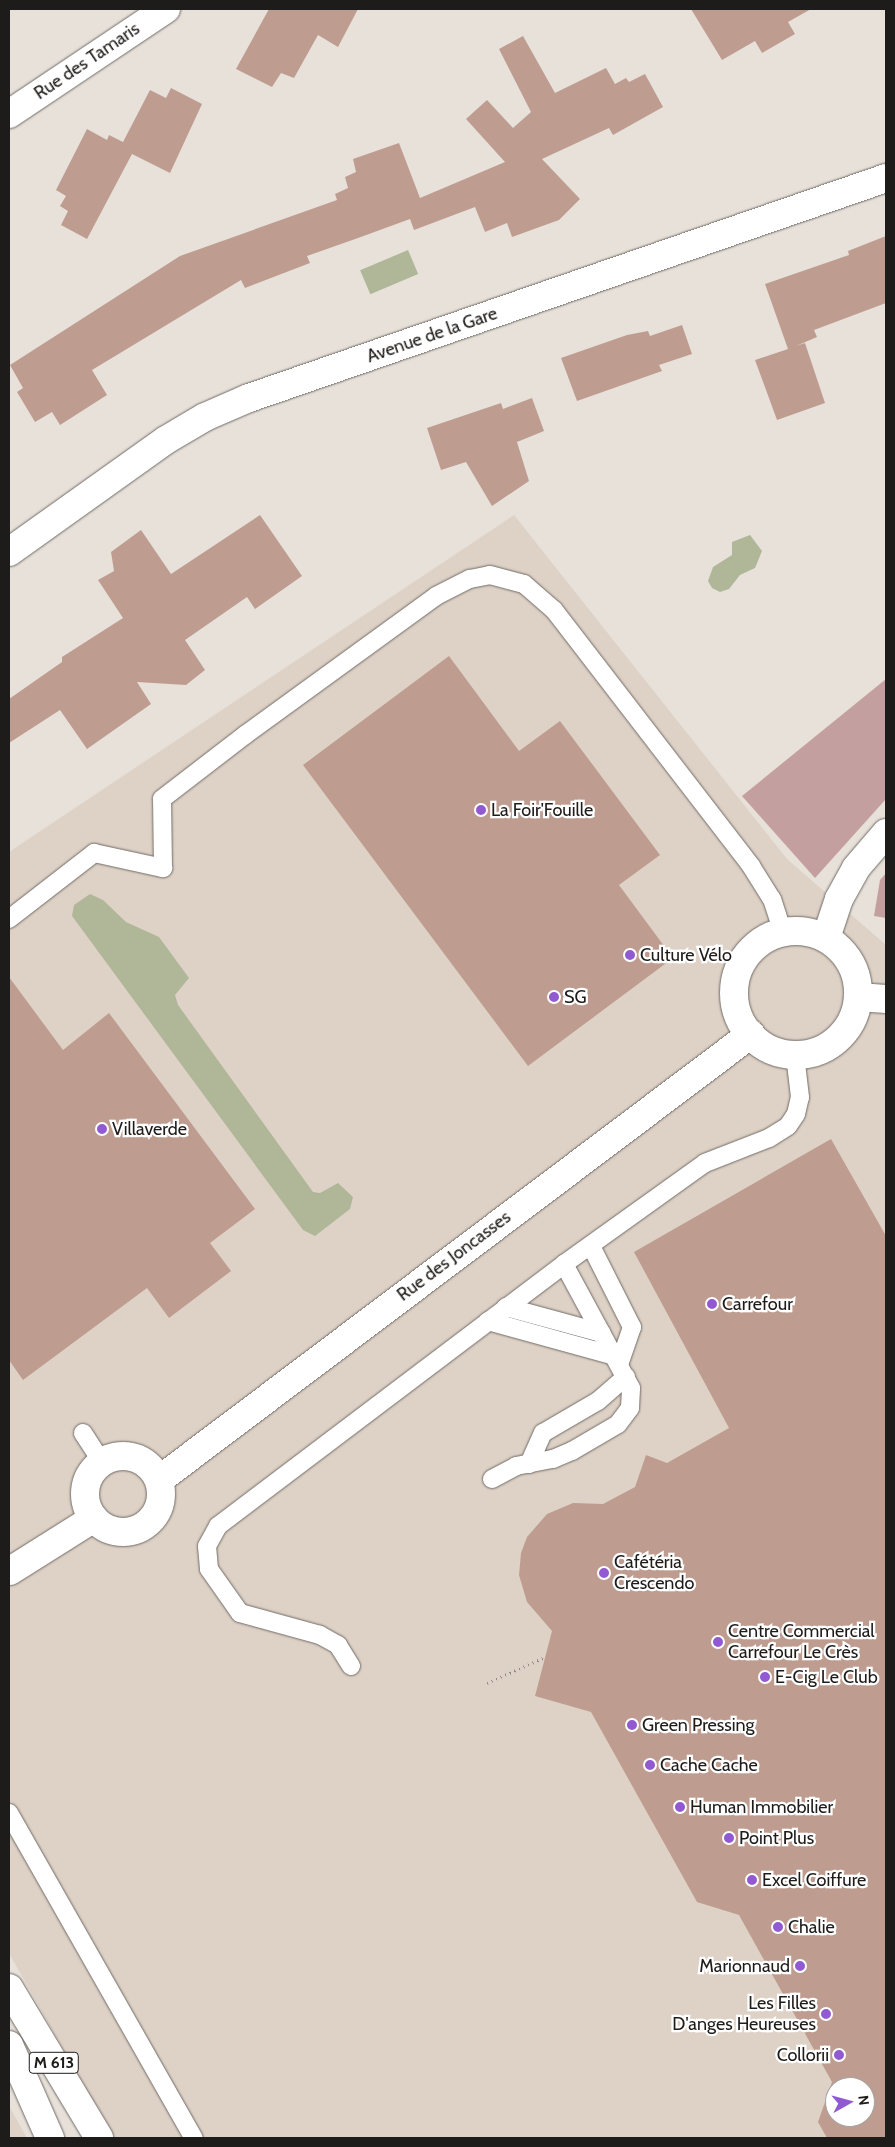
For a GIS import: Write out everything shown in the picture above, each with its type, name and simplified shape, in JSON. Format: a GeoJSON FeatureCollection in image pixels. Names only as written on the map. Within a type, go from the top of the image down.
{"type":"FeatureCollection","features":[{"type":"Feature","properties":{"kind":"street","name":"Rue des Tamaris"},"geometry":{"type":"LineString","coordinates":[[9,114],[166,9]]}},
{"type":"Feature","properties":{"kind":"street","name":"Avenue de la Gare"},"geometry":{"type":"LineString","coordinates":[[9,552],[166,440],[205,417],[249,398],[886,178]]}},
{"type":"Feature","properties":{"kind":"street"},"geometry":{"type":"LineString","coordinates":[[826,938],[840,899],[856,868],[886,833]]}},
{"type":"Feature","properties":{"kind":"street"},"geometry":{"type":"LineString","coordinates":[[783,932],[812,932],[826,938],[840,948],[850,962],[857,979],[858,997],[854,1015],[845,1032],[814,1053],[795,1055],[779,1053],[751,1034],[740,1020],[735,1003],[735,985],[739,968],[750,952],[765,939],[783,932]]}},
{"type":"Feature","properties":{"kind":"street"},"geometry":{"type":"LineString","coordinates":[[858,997],[886,999]]}},
{"type":"Feature","properties":{"kind":"street","name":"Rue des Joncasses"},"geometry":{"type":"LineString","coordinates":[[158,1480],[751,1034]]}},
{"type":"Feature","properties":{"kind":"street"},"geometry":{"type":"LineString","coordinates":[[123,1456],[134,1457],[153,1470],[158,1480],[161,1491],[158,1508],[149,1522],[139,1529],[115,1531],[94,1518],[85,1495],[87,1482],[102,1462],[123,1456]]}},
{"type":"Feature","properties":{"kind":"street"},"geometry":{"type":"LineString","coordinates":[[9,1572],[94,1518]]}},
{"type":"Feature","properties":{"kind":"street","name":"M 613"},"geometry":{"type":"LineString","coordinates":[[9,1988],[99,2138]]}},
{"type":"Feature","properties":{"kind":"street","name":"M 613"},"geometry":{"type":"LineString","coordinates":[[9,2046],[50,2138]]}},
{"type":"Feature","properties":{"kind":"lane"},"geometry":{"type":"LineString","coordinates":[[9,919],[94,853],[163,868],[162,799],[245,735],[436,596],[470,579],[490,575],[508,578],[540,595],[554,610],[751,866],[772,899],[783,932]]}},
{"type":"Feature","properties":{"kind":"lane"},"geometry":{"type":"LineString","coordinates":[[351,1666],[338,1645],[320,1635],[240,1613],[209,1569],[208,1546],[218,1526],[506,1307],[705,1163],[769,1138],[788,1126],[796,1114],[800,1097],[795,1055]]}},
{"type":"Feature","properties":{"kind":"lane"},"geometry":{"type":"LineString","coordinates":[[529,1464],[542,1433],[598,1401],[620,1366],[632,1327],[591,1246]]}},
{"type":"Feature","properties":{"kind":"lane"},"geometry":{"type":"LineString","coordinates":[[492,1479],[516,1466],[572,1451],[618,1424],[630,1408],[631,1388],[564,1264]]}},
{"type":"Feature","properties":{"kind":"lane"},"geometry":{"type":"LineString","coordinates":[[506,1307],[602,1333]]}},
{"type":"Feature","properties":{"kind":"lane"},"geometry":{"type":"LineString","coordinates":[[488,1321],[620,1366]]}},
{"type":"Feature","properties":{"kind":"lane"},"geometry":{"type":"LineString","coordinates":[[83,1433],[102,1462]]}},
{"type":"Feature","properties":{"kind":"lane"},"geometry":{"type":"LineString","coordinates":[[9,1814],[194,2138]]}},
{"type":"Feature","properties":{"kind":"path"},"geometry":{"type":"LineString","coordinates":[[486,1683],[545,1657]]}},
{"type":"Feature","properties":{"kind":"shaded area"},"geometry":{"type":"Polygon","coordinates":[[[408,250],[418,274],[370,294],[360,270],[408,250]]]}},
{"type":"Feature","properties":{"kind":"shaded area"},"geometry":{"type":"Polygon","coordinates":[[[514,515],[787,859],[886,945],[886,2138],[113,2138],[9,1953],[9,852],[514,515]]]}},
{"type":"Feature","properties":{"kind":"shaded area"},"geometry":{"type":"Polygon","coordinates":[[[750,535],[762,551],[755,568],[740,575],[729,589],[720,592],[712,588],[708,581],[713,567],[732,555],[732,542],[750,535]]]}},
{"type":"Feature","properties":{"kind":"shaded area"},"geometry":{"type":"Polygon","coordinates":[[[886,679],[886,799],[815,878],[742,796],[886,679]]]}},
{"type":"Feature","properties":{"kind":"shaded area"},"geometry":{"type":"Polygon","coordinates":[[[886,873],[886,918],[874,916],[880,880],[886,873]]]}},
{"type":"Feature","properties":{"kind":"shaded area"},"geometry":{"type":"Polygon","coordinates":[[[90,894],[103,900],[126,922],[159,937],[189,978],[175,995],[178,1005],[313,1192],[320,1193],[338,1183],[353,1197],[350,1209],[315,1236],[303,1230],[72,916],[74,905],[90,894]]]}},
{"type":"Feature","properties":{"kind":"shaded area"},"geometry":{"type":"Polygon","coordinates":[[[9,2106],[27,2138],[9,2138],[9,2106]]]}},
{"type":"Feature","properties":{"kind":"building"},"geometry":{"type":"Polygon","coordinates":[[[269,9],[358,9],[338,47],[318,35],[294,78],[281,73],[272,87],[236,69],[269,9]]]}},
{"type":"Feature","properties":{"kind":"building"},"geometry":{"type":"Polygon","coordinates":[[[691,9],[811,9],[788,22],[795,34],[762,53],[755,41],[722,60],[691,9]]]}},
{"type":"Feature","properties":{"kind":"building"},"geometry":{"type":"Polygon","coordinates":[[[523,36],[555,93],[606,68],[615,84],[626,78],[629,82],[645,74],[663,107],[613,135],[609,128],[542,159],[580,199],[559,220],[512,237],[507,223],[485,232],[475,207],[414,230],[410,219],[307,256],[310,263],[245,288],[241,280],[92,370],[107,395],[60,425],[52,412],[35,422],[17,392],[23,388],[10,365],[180,256],[337,200],[335,194],[348,188],[345,177],[356,172],[353,159],[399,143],[420,198],[505,162],[466,119],[487,100],[513,128],[531,112],[499,49],[523,36]]]}},
{"type":"Feature","properties":{"kind":"building"},"geometry":{"type":"Polygon","coordinates":[[[171,88],[202,104],[170,173],[132,154],[87,239],[61,225],[68,211],[60,206],[66,196],[56,190],[87,129],[107,140],[109,135],[123,142],[150,90],[166,98],[171,88]]]}},
{"type":"Feature","properties":{"kind":"building"},"geometry":{"type":"Polygon","coordinates":[[[886,236],[886,303],[814,330],[817,337],[796,346],[805,343],[825,403],[777,420],[755,360],[788,349],[765,284],[849,255],[848,251],[886,236]]]}},
{"type":"Feature","properties":{"kind":"building"},"geometry":{"type":"Polygon","coordinates":[[[682,325],[692,354],[659,365],[662,371],[577,401],[561,358],[627,335],[648,331],[650,336],[682,325]]]}},
{"type":"Feature","properties":{"kind":"building"},"geometry":{"type":"Polygon","coordinates":[[[532,398],[544,431],[517,442],[529,481],[492,506],[466,462],[441,470],[427,428],[501,403],[503,409],[532,398]]]}},
{"type":"Feature","properties":{"kind":"building"},"geometry":{"type":"Polygon","coordinates":[[[260,515],[302,576],[255,609],[247,597],[185,640],[205,670],[186,685],[137,682],[151,704],[87,749],[60,710],[9,743],[9,699],[62,662],[62,657],[123,618],[98,580],[114,571],[111,552],[141,530],[171,574],[260,515]]]}},
{"type":"Feature","properties":{"kind":"building","name":"La Foir'Fouille"},"geometry":{"type":"Polygon","coordinates":[[[449,656],[519,751],[560,721],[660,855],[619,885],[673,958],[528,1066],[303,765],[449,656]]]}},
{"type":"Feature","properties":{"kind":"building","name":"Villaverde"},"geometry":{"type":"Polygon","coordinates":[[[9,977],[63,1050],[109,1013],[255,1209],[210,1243],[231,1271],[169,1318],[147,1288],[23,1380],[9,1360],[9,977]]]}},
{"type":"Feature","properties":{"kind":"building","name":"Centre Commercial Carrefour Le Crès"},"geometry":{"type":"Polygon","coordinates":[[[831,1139],[886,1236],[886,2138],[827,2138],[818,2122],[825,2102],[825,2127],[875,2127],[875,2077],[829,2077],[739,1915],[697,1902],[591,1712],[535,1696],[552,1631],[527,1602],[519,1575],[521,1553],[527,1537],[547,1514],[573,1503],[603,1504],[635,1487],[646,1455],[667,1463],[729,1428],[634,1252],[831,1139]]]}},
{"type":"Feature","properties":{"kind":"place","name":"La Foir'Fouille"},"geometry":{"type":"Point","coordinates":[481,810]}},
{"type":"Feature","properties":{"kind":"place","name":"Culture Vélo"},"geometry":{"type":"Point","coordinates":[630,955]}},
{"type":"Feature","properties":{"kind":"place","name":"SG"},"geometry":{"type":"Point","coordinates":[554,997]}},
{"type":"Feature","properties":{"kind":"place","name":"Villaverde"},"geometry":{"type":"Point","coordinates":[102,1129]}},
{"type":"Feature","properties":{"kind":"place","name":"Carrefour"},"geometry":{"type":"Point","coordinates":[712,1304]}},
{"type":"Feature","properties":{"kind":"place","name":"Cafétéria Crescendo"},"geometry":{"type":"Point","coordinates":[604,1573]}},
{"type":"Feature","properties":{"kind":"place","name":"Centre Commercial Carrefour Le Crès"},"geometry":{"type":"Point","coordinates":[718,1642]}},
{"type":"Feature","properties":{"kind":"place","name":"E-Cig Le Club"},"geometry":{"type":"Point","coordinates":[765,1677]}},
{"type":"Feature","properties":{"kind":"place","name":"Green Pressing"},"geometry":{"type":"Point","coordinates":[632,1725]}},
{"type":"Feature","properties":{"kind":"place","name":"Cache Cache"},"geometry":{"type":"Point","coordinates":[650,1765]}},
{"type":"Feature","properties":{"kind":"place","name":"Human Immobilier"},"geometry":{"type":"Point","coordinates":[680,1807]}},
{"type":"Feature","properties":{"kind":"place","name":"Point Plus"},"geometry":{"type":"Point","coordinates":[729,1838]}},
{"type":"Feature","properties":{"kind":"place","name":"Excel Coiffure"},"geometry":{"type":"Point","coordinates":[752,1880]}},
{"type":"Feature","properties":{"kind":"place","name":"Chalie"},"geometry":{"type":"Point","coordinates":[778,1927]}},
{"type":"Feature","properties":{"kind":"place","name":"Marionnaud"},"geometry":{"type":"Point","coordinates":[800,1966]}},
{"type":"Feature","properties":{"kind":"place","name":"Les Filles D'anges Heureuses"},"geometry":{"type":"Point","coordinates":[826,2014]}},
{"type":"Feature","properties":{"kind":"place","name":"Collorii"},"geometry":{"type":"Point","coordinates":[839,2055]}}]}
